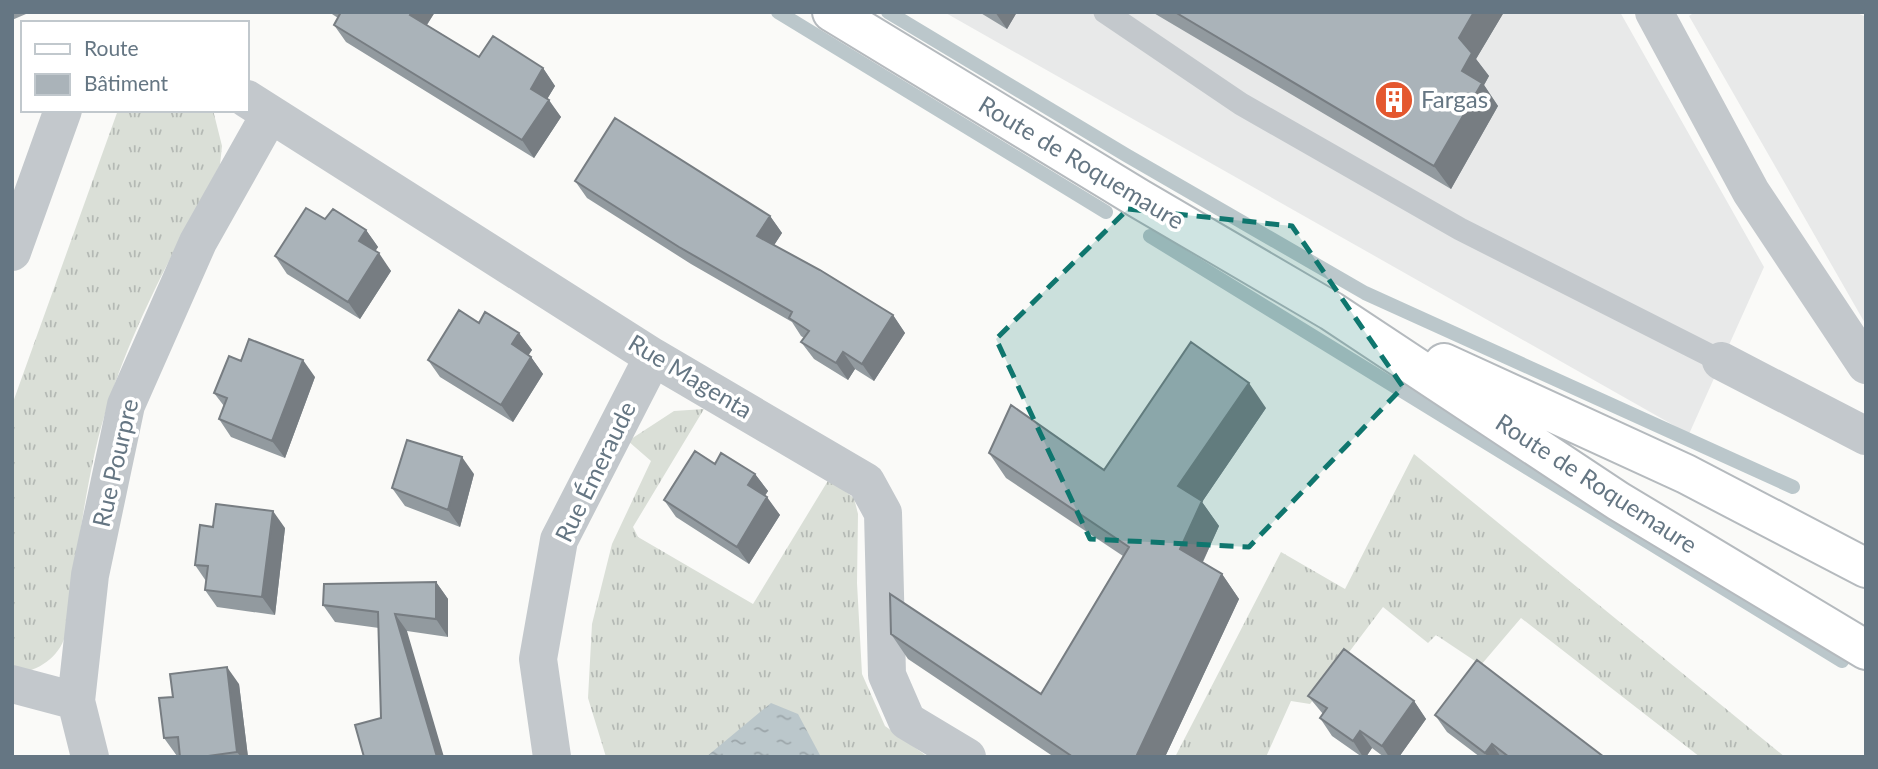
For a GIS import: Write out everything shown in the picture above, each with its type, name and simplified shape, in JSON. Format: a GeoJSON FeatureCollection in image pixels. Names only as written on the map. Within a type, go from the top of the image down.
{"type":"FeatureCollection","features":[{"type":"Feature","properties":{"kind":"main road","name":"Route de Roquemaure"},"geometry":{"type":"LineString","coordinates":[[832,12],[1138,198],[1331,310],[1618,501],[1866,650]]}},
{"type":"Feature","properties":{"kind":"main road","name":"Route de Roquemaure"},"geometry":{"type":"LineString","coordinates":[[1331,310],[1686,474],[1866,568]]}},
{"type":"Feature","properties":{"kind":"street"},"geometry":{"type":"LineString","coordinates":[[1654,12],[1751,192],[1866,365]]}},
{"type":"Feature","properties":{"kind":"street","name":"Rue Magenta"},"geometry":{"type":"LineString","coordinates":[[258,107],[653,356],[866,482],[884,513],[887,675],[907,721],[967,757]]}},
{"type":"Feature","properties":{"kind":"street","name":"Rue Pourpre"},"geometry":{"type":"LineString","coordinates":[[90,757],[76,701],[90,575],[126,405],[258,107]]}},
{"type":"Feature","properties":{"kind":"street"},"geometry":{"type":"LineString","coordinates":[[12,252],[62,112]]}},
{"type":"Feature","properties":{"kind":"street","name":"Rue Émeraude"},"geometry":{"type":"LineString","coordinates":[[552,757],[538,659],[559,540],[653,356]]}},
{"type":"Feature","properties":{"kind":"street"},"geometry":{"type":"LineString","coordinates":[[1721,362],[1866,436]]}},
{"type":"Feature","properties":{"kind":"street"},"geometry":{"type":"LineString","coordinates":[[12,684],[76,701]]}},
{"type":"Feature","properties":{"kind":"lane"},"geometry":{"type":"LineString","coordinates":[[1105,12],[1241,104],[1447,222],[1721,362]]}},
{"type":"Feature","properties":{"kind":"highlighted area"},"geometry":{"type":"Polygon","coordinates":[[[1128,209],[1292,226],[1403,387],[1249,547],[1090,539],[996,339],[1128,209]]]}},
{"type":"Feature","properties":{"kind":"shaded area"},"geometry":{"type":"Polygon","coordinates":[[[944,12],[1620,12],[1764,267],[1689,434],[944,12]]]}},
{"type":"Feature","properties":{"kind":"shaded area"},"geometry":{"type":"Polygon","coordinates":[[[1695,12],[1855,12],[1866,17],[1866,325],[1689,16],[1695,12]]]}},
{"type":"Feature","properties":{"kind":"green space"},"geometry":{"type":"Polygon","coordinates":[[[117,112],[214,112],[222,146],[220,165],[148,304],[117,377],[105,414],[89,482],[65,636],[51,658],[37,668],[20,672],[12,672],[12,405],[117,112]]]}},
{"type":"Feature","properties":{"kind":"green space"},"geometry":{"type":"Polygon","coordinates":[[[704,409],[633,527],[638,537],[753,604],[829,479],[854,498],[858,514],[857,583],[862,674],[885,726],[928,757],[606,757],[588,698],[592,624],[612,544],[651,461],[628,441],[674,411],[704,409]]]}},
{"type":"Feature","properties":{"kind":"green space"},"geometry":{"type":"Polygon","coordinates":[[[1414,454],[1785,757],[1700,757],[1521,618],[1481,665],[1436,635],[1428,643],[1383,607],[1310,704],[1291,701],[1266,757],[1175,757],[1281,552],[1345,589],[1414,454]]]}},
{"type":"Feature","properties":{"kind":"water"},"geometry":{"type":"Polygon","coordinates":[[[771,703],[798,714],[821,757],[706,757],[771,703]]]}},
{"type":"Feature","properties":{"kind":"building"},"geometry":{"type":"Polygon","coordinates":[[[341,12],[412,12],[410,15],[479,57],[493,36],[543,68],[531,89],[549,100],[522,140],[334,25],[341,12]]]}},
{"type":"Feature","properties":{"kind":"building","name":"Fargas"},"geometry":{"type":"Polygon","coordinates":[[[1175,12],[1474,12],[1459,38],[1472,53],[1462,71],[1482,83],[1434,166],[1175,12]]]}},
{"type":"Feature","properties":{"kind":"building"},"geometry":{"type":"Polygon","coordinates":[[[615,118],[770,216],[757,236],[820,270],[893,315],[862,364],[843,352],[836,363],[801,342],[809,331],[789,318],[792,312],[679,247],[575,181],[615,118]]]}},
{"type":"Feature","properties":{"kind":"building"},"geometry":{"type":"Polygon","coordinates":[[[306,208],[325,219],[333,209],[366,230],[359,241],[379,253],[348,302],[275,256],[306,208]]]}},
{"type":"Feature","properties":{"kind":"building"},"geometry":{"type":"Polygon","coordinates":[[[459,310],[479,323],[485,312],[519,333],[512,344],[531,357],[501,405],[428,360],[459,310]]]}},
{"type":"Feature","properties":{"kind":"building"},"geometry":{"type":"Polygon","coordinates":[[[249,339],[303,360],[272,441],[219,419],[227,398],[214,393],[229,356],[241,361],[249,339]]]}},
{"type":"Feature","properties":{"kind":"building"},"geometry":{"type":"Polygon","coordinates":[[[1191,342],[1249,383],[1178,486],[1202,501],[1180,549],[1222,574],[1136,757],[1073,757],[891,634],[890,594],[1041,694],[1129,547],[989,453],[1011,405],[1104,470],[1191,342]]]}},
{"type":"Feature","properties":{"kind":"building"},"geometry":{"type":"Polygon","coordinates":[[[407,440],[462,457],[448,510],[392,488],[407,440]]]}},
{"type":"Feature","properties":{"kind":"building"},"geometry":{"type":"Polygon","coordinates":[[[695,451],[715,464],[721,453],[755,474],[748,485],[767,497],[737,547],[664,500],[695,451]]]}},
{"type":"Feature","properties":{"kind":"building"},"geometry":{"type":"Polygon","coordinates":[[[216,504],[273,511],[262,597],[205,590],[208,566],[195,565],[200,525],[213,527],[216,504]]]}},
{"type":"Feature","properties":{"kind":"building"},"geometry":{"type":"Polygon","coordinates":[[[436,582],[436,619],[395,614],[437,757],[364,757],[355,725],[381,718],[378,612],[323,605],[324,584],[436,582]]]}},
{"type":"Feature","properties":{"kind":"building"},"geometry":{"type":"Polygon","coordinates":[[[1344,649],[1414,701],[1382,746],[1360,731],[1353,741],[1320,718],[1327,708],[1308,696],[1344,649]]]}},
{"type":"Feature","properties":{"kind":"building"},"geometry":{"type":"Polygon","coordinates":[[[1477,660],[1604,757],[1509,757],[1492,744],[1485,753],[1435,715],[1477,660]]]}},
{"type":"Feature","properties":{"kind":"building"},"geometry":{"type":"Polygon","coordinates":[[[227,667],[237,752],[180,757],[178,737],[164,738],[159,698],[173,697],[170,674],[227,667]]]}},
{"type":"Feature","properties":{"kind":"waterway"},"geometry":{"type":"LineString","coordinates":[[778,12],[1106,212]]}},
{"type":"Feature","properties":{"kind":"waterway"},"geometry":{"type":"LineString","coordinates":[[888,12],[1126,155],[1365,293],[1793,487]]}},
{"type":"Feature","properties":{"kind":"waterway"},"geometry":{"type":"LineString","coordinates":[[1150,236],[1842,661]]}},
{"type":"Feature","properties":{"kind":"place","name":"Fargas"},"geometry":{"type":"Point","coordinates":[1394,100]}}]}
